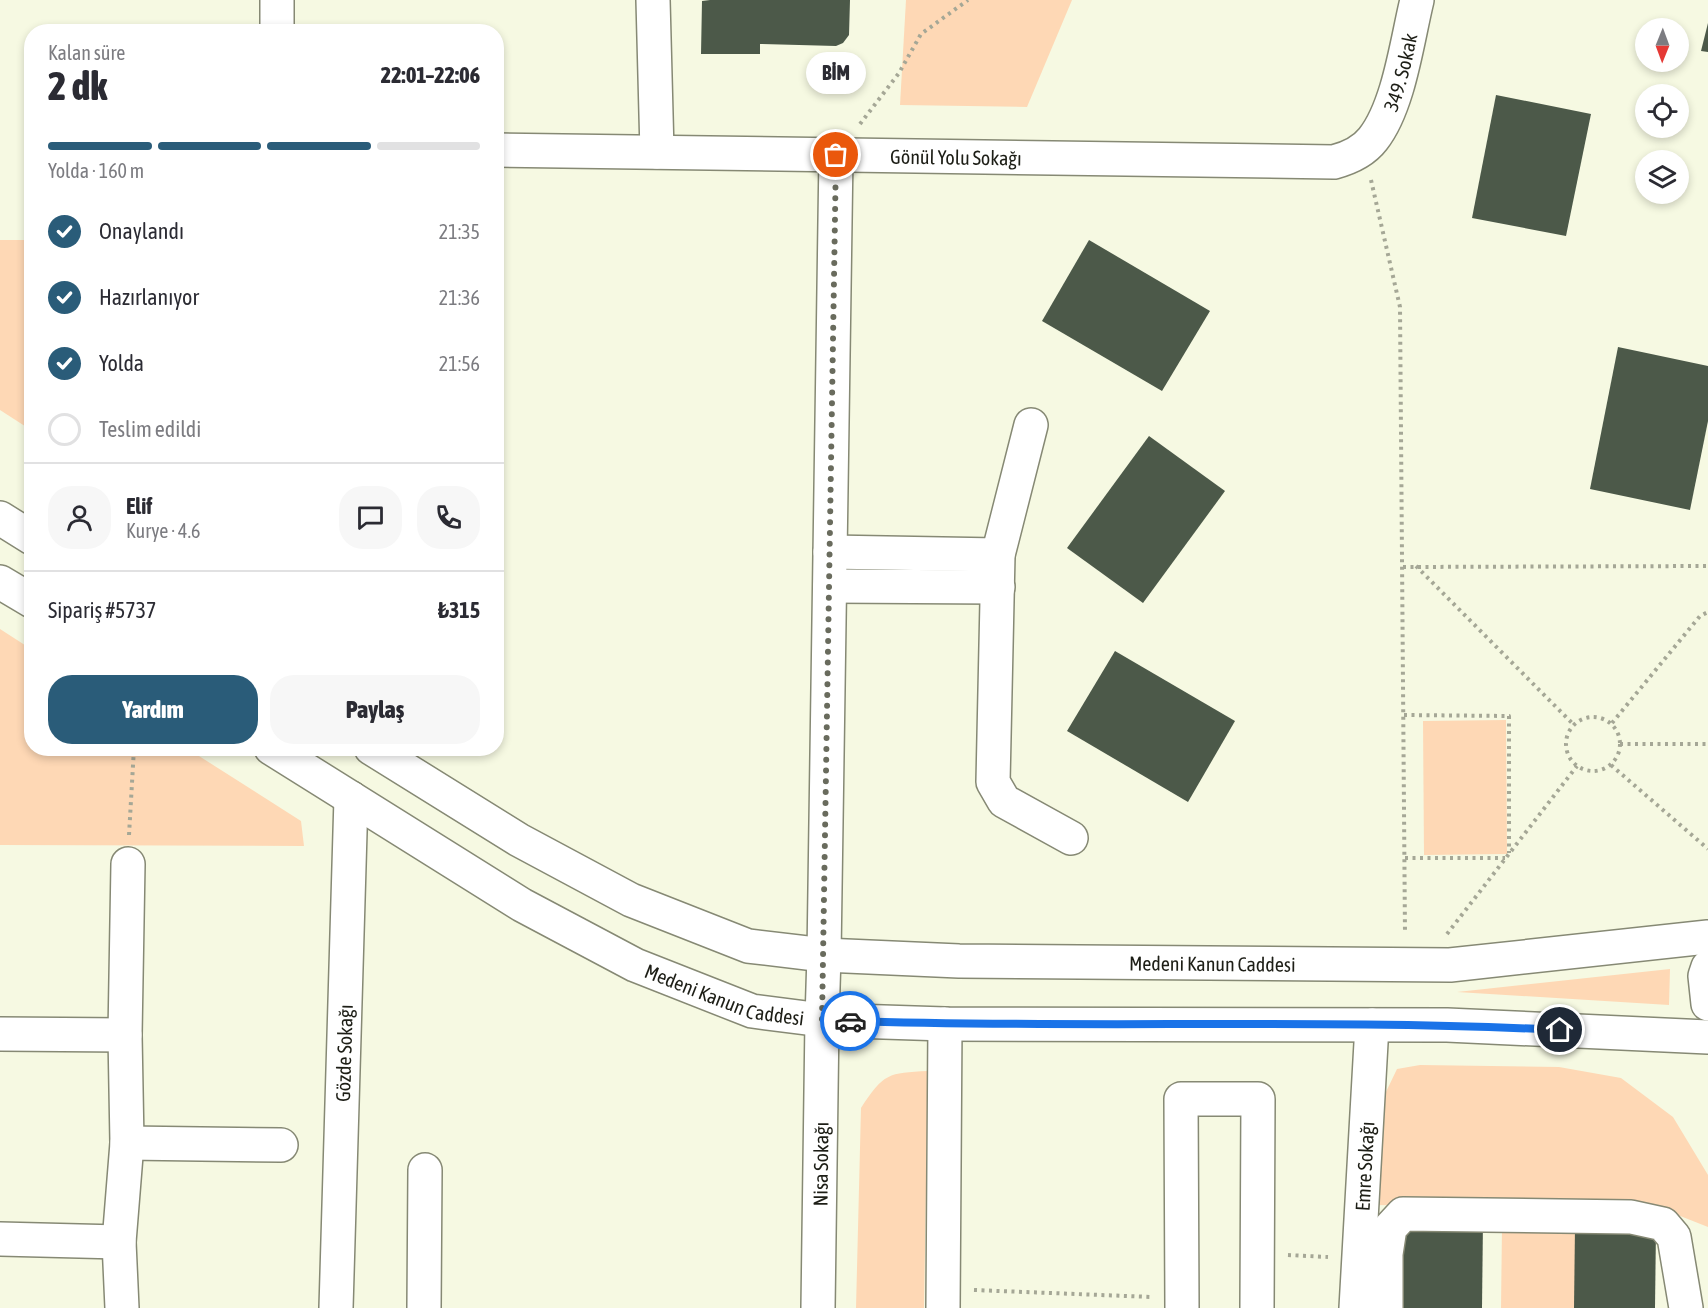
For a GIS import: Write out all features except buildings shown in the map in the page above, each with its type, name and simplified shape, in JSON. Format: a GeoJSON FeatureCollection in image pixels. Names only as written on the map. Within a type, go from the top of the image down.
{"type":"FeatureCollection","features":[{"type":"Feature","properties":{"kind":"street"},"geometry":{"type":"LineString","coordinates":[[277,0],[277,24]]}},
{"type":"Feature","properties":{"kind":"street"},"geometry":{"type":"LineString","coordinates":[[653,0],[657,152]]}},
{"type":"Feature","properties":{"kind":"street","name":"349. Sokak"},"geometry":{"type":"LineString","coordinates":[[1368,144],[1382,126],[1393,95],[1417,0]]}},
{"type":"Feature","properties":{"kind":"street","name":"Gönül Yolu Sokağı"},"geometry":{"type":"LineString","coordinates":[[504,150],[1323,163],[1345,159],[1368,144]]}},
{"type":"Feature","properties":{"kind":"street","name":"Nisa Sokağı"},"geometry":{"type":"LineString","coordinates":[[818,1308],[836,155]]}},
{"type":"Feature","properties":{"kind":"street"},"geometry":{"type":"LineString","coordinates":[[1031,425],[998,555],[993,782],[1004,801],[1071,838]]}},
{"type":"Feature","properties":{"kind":"street"},"geometry":{"type":"LineString","coordinates":[[0,518],[24,533]]}},
{"type":"Feature","properties":{"kind":"street"},"geometry":{"type":"LineString","coordinates":[[830,552],[998,555]]}},
{"type":"Feature","properties":{"kind":"street"},"geometry":{"type":"LineString","coordinates":[[0,582],[24,596]]}},
{"type":"Feature","properties":{"kind":"street"},"geometry":{"type":"LineString","coordinates":[[830,586],[998,587]]}},
{"type":"Feature","properties":{"kind":"street","name":"Medeni Kanun Caddesi"},"geometry":{"type":"LineString","coordinates":[[284,756],[522,905],[635,965],[752,1011],[822,1020],[945,1024],[1447,1025],[1708,1037]]}},
{"type":"Feature","properties":{"kind":"street","name":"Medeni Kanun Caddesi"},"geometry":{"type":"LineString","coordinates":[[384,756],[519,840],[631,900],[748,946],[824,955],[959,961],[1450,965],[1708,937]]}},
{"type":"Feature","properties":{"kind":"street","name":"Gözde Sokağı"},"geometry":{"type":"LineString","coordinates":[[336,1308],[351,798]]}},
{"type":"Feature","properties":{"kind":"street"},"geometry":{"type":"LineString","coordinates":[[122,1308],[119,1242],[127,1143],[125,1035],[128,864]]}},
{"type":"Feature","properties":{"kind":"street"},"geometry":{"type":"LineString","coordinates":[[1708,967],[1705,976],[1708,1004]]}},
{"type":"Feature","properties":{"kind":"street"},"geometry":{"type":"LineString","coordinates":[[943,1298],[945,1024]]}},
{"type":"Feature","properties":{"kind":"street","name":"Emre Sokağı"},"geometry":{"type":"LineString","coordinates":[[1356,1308],[1372,1025]]}},
{"type":"Feature","properties":{"kind":"street"},"geometry":{"type":"LineString","coordinates":[[0,1034],[125,1035]]}},
{"type":"Feature","properties":{"kind":"street"},"geometry":{"type":"LineString","coordinates":[[1182,1303],[1181,1100],[1258,1099],[1257,1308]]}},
{"type":"Feature","properties":{"kind":"street"},"geometry":{"type":"LineString","coordinates":[[127,1143],[280,1145]]}},
{"type":"Feature","properties":{"kind":"street"},"geometry":{"type":"LineString","coordinates":[[424,1308],[425,1170]]}},
{"type":"Feature","properties":{"kind":"street"},"geometry":{"type":"LineString","coordinates":[[1386,1308],[1386,1254],[1390,1228],[1404,1214],[1631,1217],[1663,1224],[1674,1237],[1686,1308]]}},
{"type":"Feature","properties":{"kind":"street"},"geometry":{"type":"LineString","coordinates":[[0,1239],[119,1242]]}},
{"type":"Feature","properties":{"kind":"path"},"geometry":{"type":"LineString","coordinates":[[836,155],[899,73],[921,33],[968,0]]}},
{"type":"Feature","properties":{"kind":"path"},"geometry":{"type":"LineString","coordinates":[[1368,144],[1400,307],[1405,858],[1414,965]]}},
{"type":"Feature","properties":{"kind":"path"},"geometry":{"type":"LineString","coordinates":[[1416,566],[1574,724]]}},
{"type":"Feature","properties":{"kind":"path"},"geometry":{"type":"LineString","coordinates":[[1402,567],[1708,566]]}},
{"type":"Feature","properties":{"kind":"path"},"geometry":{"type":"LineString","coordinates":[[1612,723],[1700,616],[1708,612]]}},
{"type":"Feature","properties":{"kind":"path"},"geometry":{"type":"LineString","coordinates":[[1404,715],[1509,716],[1507,856]]}},
{"type":"Feature","properties":{"kind":"path"},"geometry":{"type":"LineString","coordinates":[[1594,716],[1612,723],[1617,730],[1620,744],[1617,758],[1611,765],[1593,771],[1577,766],[1567,752],[1566,743],[1574,724],[1586,717],[1594,716]]}},
{"type":"Feature","properties":{"kind":"path"},"geometry":{"type":"LineString","coordinates":[[1620,744],[1708,744]]}},
{"type":"Feature","properties":{"kind":"path"},"geometry":{"type":"LineString","coordinates":[[128,864],[134,756]]}},
{"type":"Feature","properties":{"kind":"path"},"geometry":{"type":"LineString","coordinates":[[1611,765],[1708,849]]}},
{"type":"Feature","properties":{"kind":"path"},"geometry":{"type":"LineString","coordinates":[[1414,965],[1507,856],[1577,766]]}},
{"type":"Feature","properties":{"kind":"path"},"geometry":{"type":"LineString","coordinates":[[1405,858],[1507,856]]}},
{"type":"Feature","properties":{"kind":"path"},"geometry":{"type":"LineString","coordinates":[[1258,1254],[1359,1259]]}},
{"type":"Feature","properties":{"kind":"path"},"geometry":{"type":"LineString","coordinates":[[943,1298],[1182,1303]]}},
{"type":"Feature","properties":{"kind":"shaded area"},"geometry":{"type":"Polygon","coordinates":[[[906,0],[1072,0],[1027,107],[900,105],[906,0]]]}},
{"type":"Feature","properties":{"kind":"shaded area"},"geometry":{"type":"Polygon","coordinates":[[[0,240],[24,240],[24,425],[0,410],[0,240]]]}},
{"type":"Feature","properties":{"kind":"shaded area"},"geometry":{"type":"Polygon","coordinates":[[[0,629],[24,644],[24,756],[199,756],[301,821],[304,846],[0,845],[0,629]]]}},
{"type":"Feature","properties":{"kind":"shaded area"},"geometry":{"type":"Polygon","coordinates":[[[1506,720],[1507,854],[1424,855],[1423,721],[1506,720]]]}},
{"type":"Feature","properties":{"kind":"shaded area"},"geometry":{"type":"Polygon","coordinates":[[[1670,969],[1669,1005],[1457,992],[1670,969]]]}},
{"type":"Feature","properties":{"kind":"shaded area"},"geometry":{"type":"Polygon","coordinates":[[[1420,1065],[1559,1067],[1621,1078],[1673,1117],[1708,1175],[1708,1227],[1660,1208],[1370,1205],[1385,1094],[1397,1069],[1420,1065]]]}},
{"type":"Feature","properties":{"kind":"shaded area"},"geometry":{"type":"Polygon","coordinates":[[[928,1071],[924,1308],[856,1308],[861,1108],[882,1081],[888,1077],[895,1074],[928,1071]]]}},
{"type":"Feature","properties":{"kind":"shaded area"},"geometry":{"type":"Polygon","coordinates":[[[1502,1227],[1595,1231],[1603,1308],[1501,1308],[1502,1227]]]}},
{"type":"Feature","properties":{"kind":"way so far"},"geometry":{"type":"LineString","coordinates":[[836,155],[822,1020],[850,1021]]}},
{"type":"Feature","properties":{"kind":"place","name":"BİM"},"geometry":{"type":"Point","coordinates":[836,155]}},
{"type":"Feature","properties":{"kind":"route"},"geometry":{"type":"LineString","coordinates":[[850,1021],[945,1024],[1447,1025],[1560,1030]]}}]}
